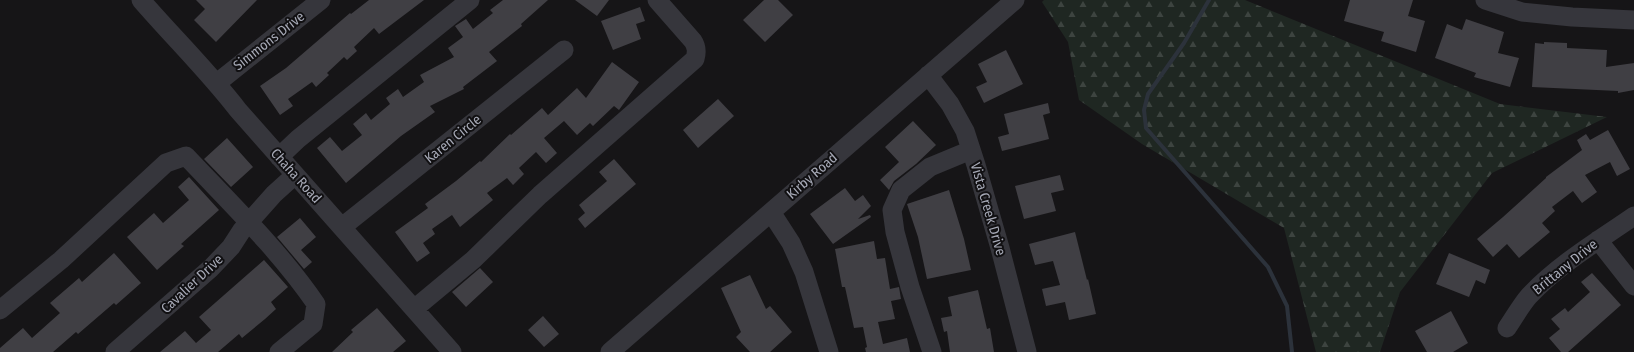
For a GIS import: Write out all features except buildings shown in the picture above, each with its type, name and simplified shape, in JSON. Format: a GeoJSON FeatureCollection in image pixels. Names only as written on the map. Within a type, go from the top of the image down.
{"type":"FeatureCollection","features":[{"type":"Feature","properties":{"kind":"street","name":"Chaha Road"},"geometry":{"type":"LineString","coordinates":[[141,0],[217,83],[238,110],[414,309],[448,351]]}},
{"type":"Feature","properties":{"kind":"street","name":"Simmons Drive"},"geometry":{"type":"LineString","coordinates":[[217,83],[321,0]]}},
{"type":"Feature","properties":{"kind":"street"},"geometry":{"type":"LineString","coordinates":[[279,157],[298,139],[470,0]]}},
{"type":"Feature","properties":{"kind":"street"},"geometry":{"type":"LineString","coordinates":[[414,309],[473,260],[540,195],[695,59],[697,54],[696,46],[693,41],[657,0]]}},
{"type":"Feature","properties":{"kind":"street","name":"Kirby Road"},"geometry":{"type":"LineString","coordinates":[[610,352],[1015,0]]}},
{"type":"Feature","properties":{"kind":"street"},"geometry":{"type":"LineString","coordinates":[[1485,0],[1522,12],[1572,17],[1634,20]]}},
{"type":"Feature","properties":{"kind":"street","name":"Karen Circle"},"geometry":{"type":"LineString","coordinates":[[342,227],[564,50]]}},
{"type":"Feature","properties":{"kind":"street","name":"Vista Creek Drive"},"geometry":{"type":"LineString","coordinates":[[928,76],[950,104],[965,131],[1000,248],[1027,352]]}},
{"type":"Feature","properties":{"kind":"street"},"geometry":{"type":"LineString","coordinates":[[932,352],[910,287],[895,232],[892,210],[901,190],[930,167],[971,150]]}},
{"type":"Feature","properties":{"kind":"street"},"geometry":{"type":"LineString","coordinates":[[0,310],[61,260],[166,163],[186,156],[249,222],[298,279],[316,304],[313,324],[279,352]]}},
{"type":"Feature","properties":{"kind":"street","name":"Cavalier Drive"},"geometry":{"type":"LineString","coordinates":[[115,352],[212,268],[231,247],[249,222],[274,194],[295,175]]}},
{"type":"Feature","properties":{"kind":"street"},"geometry":{"type":"LineString","coordinates":[[771,212],[791,243],[804,272],[829,352]]}},
{"type":"Feature","properties":{"kind":"street","name":"Brittany Drive"},"geometry":{"type":"LineString","coordinates":[[1507,328],[1528,297],[1570,260],[1634,216]]}},
{"type":"Feature","properties":{"kind":"street"},"geometry":{"type":"LineString","coordinates":[[1598,240],[1634,286]]}},
{"type":"Feature","properties":{"kind":"green space"},"geometry":{"type":"Polygon","coordinates":[[[1044,0],[1245,0],[1500,104],[1607,117],[1492,173],[1400,292],[1380,352],[1316,352],[1284,228],[1142,144],[1079,100],[1068,42],[1042,2],[1044,0]]]}},
{"type":"Feature","properties":{"kind":"waterway"},"geometry":{"type":"LineString","coordinates":[[1209,0],[1184,43],[1148,94],[1144,110],[1146,128],[1268,267],[1287,306],[1292,352]]}}]}
